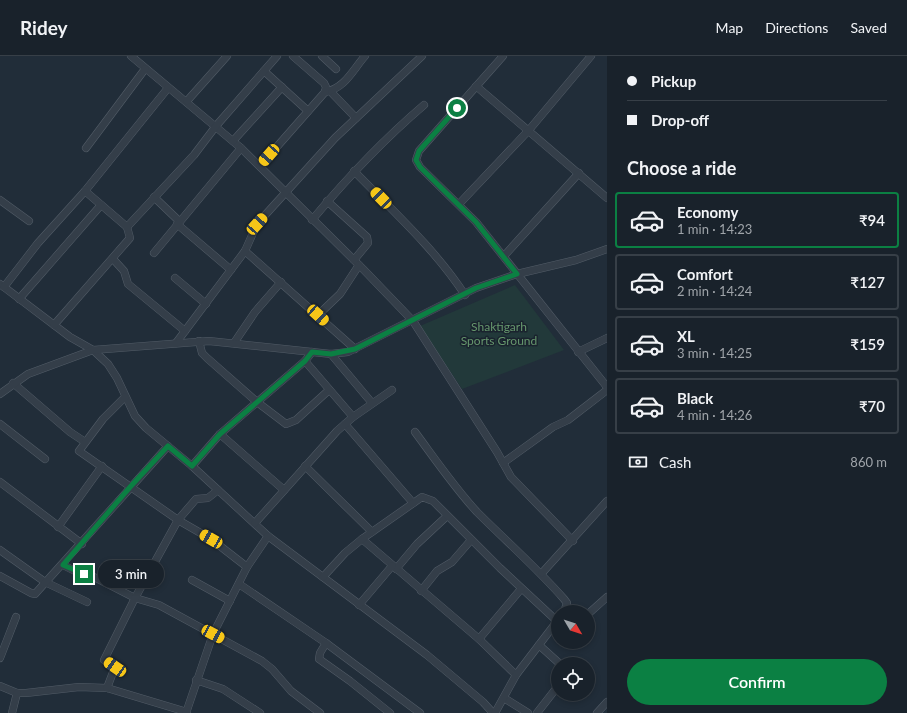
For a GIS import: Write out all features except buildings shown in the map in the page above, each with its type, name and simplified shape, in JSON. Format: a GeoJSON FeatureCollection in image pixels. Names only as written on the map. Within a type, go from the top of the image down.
{"type":"FeatureCollection","features":[{"type":"Feature","properties":{"kind":"street"},"geometry":{"type":"LineString","coordinates":[[131,56],[168,88],[187,101],[241,148],[413,321],[503,463],[510,477],[572,541]]}},
{"type":"Feature","properties":{"kind":"street"},"geometry":{"type":"LineString","coordinates":[[187,101],[227,56]]}},
{"type":"Feature","properties":{"kind":"street"},"geometry":{"type":"LineString","coordinates":[[127,227],[194,155],[216,126],[277,56]]}},
{"type":"Feature","properties":{"kind":"street"},"geometry":{"type":"LineString","coordinates":[[293,56],[324,83],[327,92],[356,118]]}},
{"type":"Feature","properties":{"kind":"street"},"geometry":{"type":"LineString","coordinates":[[322,56],[336,69]]}},
{"type":"Feature","properties":{"kind":"street"},"geometry":{"type":"LineString","coordinates":[[260,166],[308,111],[327,92],[341,86],[365,56]]}},
{"type":"Feature","properties":{"kind":"street"},"geometry":{"type":"LineString","coordinates":[[176,343],[245,251],[257,224],[335,138],[422,56]]}},
{"type":"Feature","properties":{"kind":"street"},"geometry":{"type":"LineString","coordinates":[[503,56],[419,151],[416,160],[420,167],[459,204],[504,256],[607,388],[568,420],[553,427],[503,463]]}},
{"type":"Feature","properties":{"kind":"street"},"geometry":{"type":"LineString","coordinates":[[459,204],[529,130],[591,56]]}},
{"type":"Feature","properties":{"kind":"street"},"geometry":{"type":"LineString","coordinates":[[86,148],[145,69]]}},
{"type":"Feature","properties":{"kind":"street"},"geometry":{"type":"LineString","coordinates":[[264,71],[308,111]]}},
{"type":"Feature","properties":{"kind":"street"},"geometry":{"type":"LineString","coordinates":[[476,86],[607,198]]}},
{"type":"Feature","properties":{"kind":"street"},"geometry":{"type":"LineString","coordinates":[[233,141],[282,87]]}},
{"type":"Feature","properties":{"kind":"street"},"geometry":{"type":"LineString","coordinates":[[168,88],[85,191],[2,286],[54,325],[93,350],[108,364],[117,378],[125,397],[136,416],[146,428],[192,466],[256,523],[268,536],[427,655],[494,713],[516,675],[551,630]]}},
{"type":"Feature","properties":{"kind":"street"},"geometry":{"type":"LineString","coordinates":[[312,220],[354,171],[388,136],[424,105]]}},
{"type":"Feature","properties":{"kind":"street"},"geometry":{"type":"LineString","coordinates":[[154,253],[241,148]]}},
{"type":"Feature","properties":{"kind":"street"},"geometry":{"type":"LineString","coordinates":[[354,171],[423,243],[453,278],[465,295]]}},
{"type":"Feature","properties":{"kind":"street"},"geometry":{"type":"LineString","coordinates":[[504,256],[579,173]]}},
{"type":"Feature","properties":{"kind":"street"},"geometry":{"type":"LineString","coordinates":[[54,325],[129,242],[130,238],[127,227],[85,191]]}},
{"type":"Feature","properties":{"kind":"street"},"geometry":{"type":"LineString","coordinates":[[154,197],[178,223],[231,270]]}},
{"type":"Feature","properties":{"kind":"street"},"geometry":{"type":"LineString","coordinates":[[0,200],[29,221]]}},
{"type":"Feature","properties":{"kind":"street"},"geometry":{"type":"LineString","coordinates":[[318,315],[340,294],[368,243],[367,237],[328,202]]}},
{"type":"Feature","properties":{"kind":"street"},"geometry":{"type":"LineString","coordinates":[[19,299],[101,205]]}},
{"type":"Feature","properties":{"kind":"street"},"geometry":{"type":"LineString","coordinates":[[0,394],[13,383],[28,374],[93,350],[200,341],[234,343],[331,354],[355,349],[465,295],[476,288],[517,274],[576,260],[607,249]]}},
{"type":"Feature","properties":{"kind":"street"},"geometry":{"type":"LineString","coordinates":[[245,251],[355,349]]}},
{"type":"Feature","properties":{"kind":"street"},"geometry":{"type":"LineString","coordinates":[[113,259],[124,271],[128,284],[186,331]]}},
{"type":"Feature","properties":{"kind":"street"},"geometry":{"type":"LineString","coordinates":[[175,278],[206,304]]}},
{"type":"Feature","properties":{"kind":"street"},"geometry":{"type":"LineString","coordinates":[[234,343],[255,312],[281,282]]}},
{"type":"Feature","properties":{"kind":"street"},"geometry":{"type":"LineString","coordinates":[[578,352],[607,338]]}},
{"type":"Feature","properties":{"kind":"street"},"geometry":{"type":"LineString","coordinates":[[200,341],[202,353],[207,358],[283,423],[290,424],[329,390]]}},
{"type":"Feature","properties":{"kind":"street"},"geometry":{"type":"LineString","coordinates":[[192,466],[220,434],[305,361],[312,352]]}},
{"type":"Feature","properties":{"kind":"street"},"geometry":{"type":"LineString","coordinates":[[331,354],[372,403]]}},
{"type":"Feature","properties":{"kind":"street"},"geometry":{"type":"LineString","coordinates":[[305,361],[353,417]]}},
{"type":"Feature","properties":{"kind":"street"},"geometry":{"type":"LineString","coordinates":[[13,383],[70,432],[85,442]]}},
{"type":"Feature","properties":{"kind":"street"},"geometry":{"type":"LineString","coordinates":[[256,523],[305,466],[345,424],[392,390]]}},
{"type":"Feature","properties":{"kind":"street"},"geometry":{"type":"LineString","coordinates":[[125,397],[103,419],[79,451],[178,520],[211,539],[247,567]]}},
{"type":"Feature","properties":{"kind":"street"},"geometry":{"type":"LineString","coordinates":[[0,424],[45,459]]}},
{"type":"Feature","properties":{"kind":"street"},"geometry":{"type":"LineString","coordinates":[[345,424],[413,503]]}},
{"type":"Feature","properties":{"kind":"street"},"geometry":{"type":"LineString","coordinates":[[415,432],[458,490],[478,512],[542,573],[564,599],[567,603],[566,605]]}},
{"type":"Feature","properties":{"kind":"street"},"geometry":{"type":"LineString","coordinates":[[220,434],[284,490]]}},
{"type":"Feature","properties":{"kind":"street"},"geometry":{"type":"LineString","coordinates":[[0,576],[35,594],[82,544],[131,486],[168,446]]}},
{"type":"Feature","properties":{"kind":"street"},"geometry":{"type":"LineString","coordinates":[[58,527],[102,466]]}},
{"type":"Feature","properties":{"kind":"street"},"geometry":{"type":"LineString","coordinates":[[305,466],[372,532]]}},
{"type":"Feature","properties":{"kind":"street"},"geometry":{"type":"LineString","coordinates":[[0,482],[82,544]]}},
{"type":"Feature","properties":{"kind":"street"},"geometry":{"type":"LineString","coordinates":[[107,688],[115,667],[104,660],[135,598],[178,520],[196,499],[208,498],[218,490]]}},
{"type":"Feature","properties":{"kind":"street"},"geometry":{"type":"LineString","coordinates":[[323,577],[345,553],[362,539],[413,503],[422,498],[427,498],[433,501],[521,589],[551,615]]}},
{"type":"Feature","properties":{"kind":"street"},"geometry":{"type":"LineString","coordinates":[[542,573],[607,500]]}},
{"type":"Feature","properties":{"kind":"street"},"geometry":{"type":"LineString","coordinates":[[359,605],[417,544],[447,516]]}},
{"type":"Feature","properties":{"kind":"street"},"geometry":{"type":"LineString","coordinates":[[0,686],[17,693],[79,687],[107,688],[187,712],[196,680],[213,634],[247,567],[268,536]]}},
{"type":"Feature","properties":{"kind":"street"},"geometry":{"type":"LineString","coordinates":[[362,539],[420,591],[479,639],[516,675]]}},
{"type":"Feature","properties":{"kind":"street"},"geometry":{"type":"LineString","coordinates":[[420,591],[437,571],[452,562],[471,540]]}},
{"type":"Feature","properties":{"kind":"street"},"geometry":{"type":"LineString","coordinates":[[0,550],[45,582],[87,602]]}},
{"type":"Feature","properties":{"kind":"street"},"geometry":{"type":"LineString","coordinates":[[63,565],[77,572],[92,576],[135,598],[159,605],[262,661],[272,669],[291,691],[320,713]]}},
{"type":"Feature","properties":{"kind":"street"},"geometry":{"type":"LineString","coordinates":[[192,580],[230,601]]}},
{"type":"Feature","properties":{"kind":"street"},"geometry":{"type":"LineString","coordinates":[[239,584],[326,643],[420,713]]}},
{"type":"Feature","properties":{"kind":"street"},"geometry":{"type":"LineString","coordinates":[[479,639],[521,589]]}},
{"type":"Feature","properties":{"kind":"street"},"geometry":{"type":"LineString","coordinates":[[595,608],[607,597]]}},
{"type":"Feature","properties":{"kind":"street"},"geometry":{"type":"LineString","coordinates":[[0,658],[16,617]]}},
{"type":"Feature","properties":{"kind":"street"},"geometry":{"type":"LineString","coordinates":[[326,643],[320,653],[320,659],[350,680],[390,713]]}},
{"type":"Feature","properties":{"kind":"street"},"geometry":{"type":"LineString","coordinates":[[539,645],[552,657]]}},
{"type":"Feature","properties":{"kind":"street"},"geometry":{"type":"LineString","coordinates":[[196,680],[223,689],[260,713]]}},
{"type":"Feature","properties":{"kind":"street"},"geometry":{"type":"LineString","coordinates":[[12,713],[17,693]]}},
{"type":"Feature","properties":{"kind":"street"},"geometry":{"type":"LineString","coordinates":[[537,713],[551,695]]}},
{"type":"Feature","properties":{"kind":"street"},"geometry":{"type":"LineString","coordinates":[[504,698],[528,713]]}},
{"type":"Feature","properties":{"kind":"street"},"geometry":{"type":"LineString","coordinates":[[597,713],[607,702]]}},
{"type":"Feature","properties":{"kind":"green space","name":"Shaktigarh Sports Ground"},"geometry":{"type":"Polygon","coordinates":[[[515,285],[564,350],[462,389],[420,326],[515,285]]]}},
{"type":"Feature","properties":{"kind":"route"},"geometry":{"type":"LineString","coordinates":[[84,574],[63,565],[131,486],[168,446],[192,466],[220,434],[305,361],[312,352],[331,354],[348,352],[465,295],[476,288],[517,274],[476,222],[417,163],[416,160],[419,151],[457,108]]}}]}
